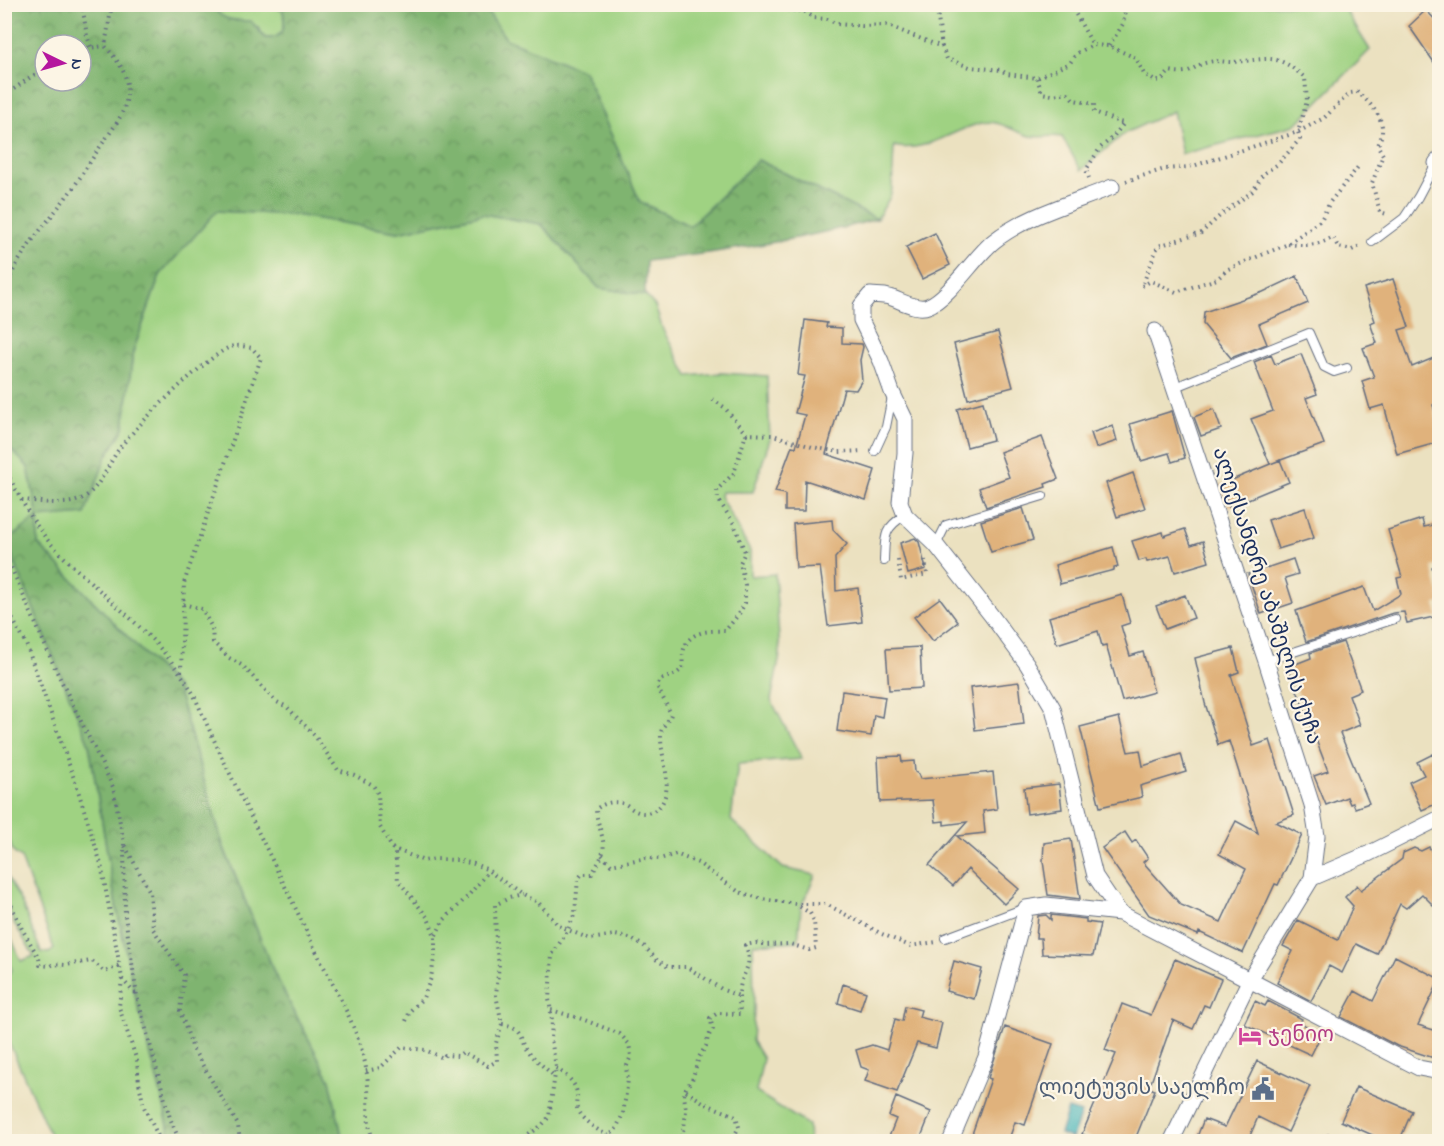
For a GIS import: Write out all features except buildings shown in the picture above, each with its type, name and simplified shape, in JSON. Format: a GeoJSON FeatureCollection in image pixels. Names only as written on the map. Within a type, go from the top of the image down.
{"type":"FeatureCollection","features":[{"type":"Feature","properties":{"kind":"street"},"geometry":{"type":"LineString","coordinates":[[1112,187],[1042,215],[993,241],[949,289],[928,306],[922,308],[887,296],[870,295],[861,306],[861,320],[905,419],[905,453],[900,502],[905,515],[936,545],[1027,664],[1053,708],[1095,876],[1120,912]]}},
{"type":"Feature","properties":{"kind":"street","name":"ალექსანდრე აბაშელის ქუჩა"},"geometry":{"type":"LineString","coordinates":[[1155,330],[1312,804],[1317,836],[1312,878]]}},
{"type":"Feature","properties":{"kind":"street"},"geometry":{"type":"LineString","coordinates":[[1171,1142],[1249,981],[1312,878],[1368,854],[1440,818]]}},
{"type":"Feature","properties":{"kind":"street"},"geometry":{"type":"LineString","coordinates":[[950,1142],[986,1057],[1026,908],[1046,905],[1120,912],[1419,1068],[1440,1072]]}},
{"type":"Feature","properties":{"kind":"lane"},"geometry":{"type":"LineString","coordinates":[[1372,242],[1404,218],[1438,160]]}},
{"type":"Feature","properties":{"kind":"lane"},"geometry":{"type":"LineString","coordinates":[[1175,387],[1309,333],[1324,367],[1334,372],[1347,368]]}},
{"type":"Feature","properties":{"kind":"lane"},"geometry":{"type":"LineString","coordinates":[[875,451],[886,427],[892,392]]}},
{"type":"Feature","properties":{"kind":"lane"},"geometry":{"type":"LineString","coordinates":[[936,545],[946,525],[1043,496]]}},
{"type":"Feature","properties":{"kind":"lane"},"geometry":{"type":"LineString","coordinates":[[884,561],[885,534],[891,524],[905,515]]}},
{"type":"Feature","properties":{"kind":"lane"},"geometry":{"type":"LineString","coordinates":[[1266,661],[1395,619]]}},
{"type":"Feature","properties":{"kind":"lane"},"geometry":{"type":"LineString","coordinates":[[945,938],[1026,908]]}},
{"type":"Feature","properties":{"kind":"lane"},"geometry":{"type":"LineString","coordinates":[[1319,1142],[1323,1139],[1342,1137],[1361,1142]]}},
{"type":"Feature","properties":{"kind":"path"},"geometry":{"type":"LineString","coordinates":[[82,4],[87,33]]}},
{"type":"Feature","properties":{"kind":"path"},"geometry":{"type":"LineString","coordinates":[[4,293],[18,261],[32,239],[68,195],[121,118],[127,96],[127,84],[122,67],[105,46],[112,4]]}},
{"type":"Feature","properties":{"kind":"path"},"geometry":{"type":"LineString","coordinates":[[777,4],[786,10],[804,11],[814,18],[827,19],[837,24],[886,25],[942,47]]}},
{"type":"Feature","properties":{"kind":"path"},"geometry":{"type":"LineString","coordinates":[[936,4],[942,47],[947,59],[960,64],[1001,70],[1007,74],[1037,78],[1070,63],[1077,53],[1093,45],[1109,46],[1136,58],[1144,74],[1155,81],[1161,81],[1170,71],[1183,74],[1208,62],[1278,59],[1305,78],[1307,101],[1298,132],[1300,139],[1278,164],[1263,174],[1253,191],[1201,233],[1158,246],[1142,286],[1150,281],[1176,292],[1201,285],[1217,279],[1228,268],[1288,244],[1320,220],[1330,202],[1358,166]]}},
{"type":"Feature","properties":{"kind":"path"},"geometry":{"type":"LineString","coordinates":[[1070,4],[1093,45]]}},
{"type":"Feature","properties":{"kind":"path"},"geometry":{"type":"LineString","coordinates":[[1109,46],[1123,24],[1127,4]]}},
{"type":"Feature","properties":{"kind":"path"},"geometry":{"type":"LineString","coordinates":[[93,47],[105,46]]}},
{"type":"Feature","properties":{"kind":"path"},"geometry":{"type":"LineString","coordinates":[[4,96],[33,75]]}},
{"type":"Feature","properties":{"kind":"path"},"geometry":{"type":"LineString","coordinates":[[1037,78],[1042,93],[1052,95],[1068,93],[1074,100],[1094,104],[1094,112],[1105,115],[1113,122],[1124,123],[1101,148],[1086,170],[1089,176]]}},
{"type":"Feature","properties":{"kind":"path"},"geometry":{"type":"LineString","coordinates":[[1112,187],[1153,172],[1190,167],[1298,132],[1324,118],[1350,93],[1357,92],[1368,101],[1378,116],[1383,130],[1378,146],[1383,155],[1372,183],[1380,212],[1404,218]]}},
{"type":"Feature","properties":{"kind":"path"},"geometry":{"type":"LineString","coordinates":[[1288,244],[1302,246],[1323,244],[1333,237],[1338,248],[1352,250],[1372,242]]}},
{"type":"Feature","properties":{"kind":"path"},"geometry":{"type":"LineString","coordinates":[[21,500],[68,503],[80,499],[94,489],[120,447],[178,386],[219,353],[233,346],[252,348],[261,358],[184,583],[181,672]]}},
{"type":"Feature","properties":{"kind":"path"},"geometry":{"type":"LineString","coordinates":[[712,399],[724,407],[746,434],[773,435],[812,447],[839,452],[875,451]]}},
{"type":"Feature","properties":{"kind":"path"},"geometry":{"type":"LineString","coordinates":[[519,1142],[549,1117],[556,1067],[551,1039],[549,984],[552,955],[568,930],[574,913],[578,879],[582,874],[592,874],[604,850],[596,820],[596,809],[604,803],[624,803],[639,812],[656,811],[660,808],[664,800],[667,780],[661,730],[671,714],[657,686],[660,680],[682,669],[685,645],[698,633],[708,630],[725,631],[745,603],[745,585],[740,563],[745,552],[734,524],[718,499],[717,490],[734,473],[746,434]]}},
{"type":"Feature","properties":{"kind":"path"},"geometry":{"type":"LineString","coordinates":[[4,468],[21,500],[52,545],[144,632],[181,672],[194,695],[261,840],[290,893],[342,1002],[362,1049],[368,1085],[368,1128],[374,1142]]}},
{"type":"Feature","properties":{"kind":"path"},"geometry":{"type":"LineString","coordinates":[[4,551],[14,568],[55,668],[113,787],[124,843],[125,916],[137,996],[170,1118],[180,1142]]}},
{"type":"Feature","properties":{"kind":"path"},"geometry":{"type":"LineString","coordinates":[[901,580],[927,574],[925,558]]}},
{"type":"Feature","properties":{"kind":"path"},"geometry":{"type":"LineString","coordinates":[[4,603],[26,644],[76,784],[101,864],[122,978],[119,1007],[137,1061],[144,1107],[161,1142]]}},
{"type":"Feature","properties":{"kind":"path"},"geometry":{"type":"LineString","coordinates":[[183,604],[202,609],[212,627],[213,642],[229,658],[243,666],[275,701],[287,707],[315,736],[338,770],[373,785],[378,794],[380,827],[395,853],[398,880],[428,918],[435,936],[431,978],[423,998],[410,1011],[406,1021]]}},
{"type":"Feature","properties":{"kind":"path"},"geometry":{"type":"LineString","coordinates":[[124,843],[150,892],[153,929],[184,975],[180,1011],[193,1049],[237,1125],[240,1142]]}},
{"type":"Feature","properties":{"kind":"path"},"geometry":{"type":"LineString","coordinates":[[392,847],[424,861],[436,859],[468,861],[522,895],[538,902],[558,925],[568,930],[590,939],[615,936],[630,938],[644,946],[657,960],[668,967],[687,967],[723,990],[739,996]]}},
{"type":"Feature","properties":{"kind":"path"},"geometry":{"type":"LineString","coordinates":[[602,855],[610,865],[646,858],[660,859],[676,854],[698,863],[740,892],[762,899],[796,904],[826,903],[882,934],[910,946],[930,945],[945,938]]}},
{"type":"Feature","properties":{"kind":"path"},"geometry":{"type":"LineString","coordinates":[[435,936],[443,921],[488,872]]}},
{"type":"Feature","properties":{"kind":"path"},"geometry":{"type":"LineString","coordinates":[[4,889],[22,929],[39,958],[40,965],[92,962],[105,972],[120,965]]}},
{"type":"Feature","properties":{"kind":"path"},"geometry":{"type":"LineString","coordinates":[[366,1071],[380,1068],[402,1047],[425,1050],[436,1057],[443,1058],[444,1055],[458,1056],[463,1053],[488,1066],[497,1061],[496,1043],[502,1024],[496,995],[499,964],[495,905],[522,895]]}},
{"type":"Feature","properties":{"kind":"path"},"geometry":{"type":"LineString","coordinates":[[680,1140],[686,1111],[686,1091],[713,1029],[710,1018],[718,1013],[740,1014],[739,996],[750,954],[745,945],[790,944],[809,950],[816,948],[814,921],[810,913],[796,904]]}},
{"type":"Feature","properties":{"kind":"path"},"geometry":{"type":"LineString","coordinates":[[122,978],[137,996]]}},
{"type":"Feature","properties":{"kind":"path"},"geometry":{"type":"LineString","coordinates":[[551,1010],[620,1034],[629,1044],[631,1056],[626,1068],[628,1080],[623,1114],[615,1131],[598,1142]]}},
{"type":"Feature","properties":{"kind":"path"},"geometry":{"type":"LineString","coordinates":[[502,1024],[512,1025],[522,1034],[527,1050],[555,1077]]}},
{"type":"Feature","properties":{"kind":"path"},"geometry":{"type":"LineString","coordinates":[[556,1067],[574,1083],[577,1092],[577,1108],[584,1119],[606,1136],[621,1142]]}},
{"type":"Feature","properties":{"kind":"path"},"geometry":{"type":"LineString","coordinates":[[686,1091],[706,1104],[736,1116],[739,1127],[731,1142]]}},
{"type":"Feature","properties":{"kind":"path"},"geometry":{"type":"LineString","coordinates":[[680,1140],[691,1135],[697,1136],[704,1142]]}},
{"type":"Feature","properties":{"kind":"green space"},"geometry":{"type":"Polygon","coordinates":[[[4,5],[213,5],[220,15],[234,20],[251,21],[265,38],[271,38],[280,35],[284,27],[283,11],[272,5],[483,5],[506,39],[584,71],[640,202],[690,226],[758,160],[877,219],[762,244],[646,261],[645,295],[599,288],[541,224],[483,214],[398,232],[295,215],[217,211],[160,275],[133,352],[124,428],[106,457],[85,514],[38,518],[38,544],[177,688],[223,846],[275,975],[330,1080],[343,1141],[171,1141],[136,999],[116,905],[89,744],[6,541],[38,517],[28,467],[5,443],[4,5]]]}},
{"type":"Feature","properties":{"kind":"green space"},"geometry":{"type":"Polygon","coordinates":[[[213,5],[272,5],[283,11],[284,27],[280,34],[265,38],[256,26],[222,16],[213,5]]]}},
{"type":"Feature","properties":{"kind":"green space"},"geometry":{"type":"Polygon","coordinates":[[[483,5],[1342,5],[1370,50],[1295,125],[1182,154],[1173,111],[1125,133],[1081,170],[1062,137],[1030,136],[1001,124],[982,123],[917,147],[894,146],[892,189],[877,219],[758,160],[690,226],[640,202],[584,71],[506,39],[483,5]]]}},
{"type":"Feature","properties":{"kind":"green space"},"geometry":{"type":"Polygon","coordinates":[[[216,211],[295,215],[398,232],[483,214],[541,224],[599,288],[645,295],[655,306],[663,330],[688,376],[721,373],[767,376],[770,439],[753,492],[721,492],[720,496],[750,551],[750,576],[775,574],[780,655],[771,700],[802,759],[738,764],[731,820],[783,868],[815,875],[801,907],[798,941],[753,944],[752,1041],[763,1059],[756,1092],[808,1125],[809,1141],[343,1141],[330,1080],[275,975],[223,845],[177,688],[38,544],[38,518],[6,541],[89,744],[116,905],[136,999],[171,1141],[53,1141],[10,1045],[5,1027],[5,976],[12,970],[5,954],[5,923],[21,961],[34,956],[14,923],[5,899],[4,871],[22,904],[41,952],[49,953],[54,949],[21,858],[13,852],[5,828],[5,443],[28,467],[38,517],[85,514],[106,457],[124,428],[133,352],[160,275],[216,211]]]}},
{"type":"Feature","properties":{"kind":"water"},"geometry":{"type":"Polygon","coordinates":[[[1068,1109],[1081,1113],[1072,1138],[1060,1134],[1068,1109]]]}},
{"type":"Feature","properties":{"kind":"place","name":"ჯენიო"},"geometry":{"type":"Point","coordinates":[1250,1036]}},
{"type":"Feature","properties":{"kind":"place","name":"ლიეტუვის საელჩო"},"geometry":{"type":"Point","coordinates":[1263,1089]}}]}
